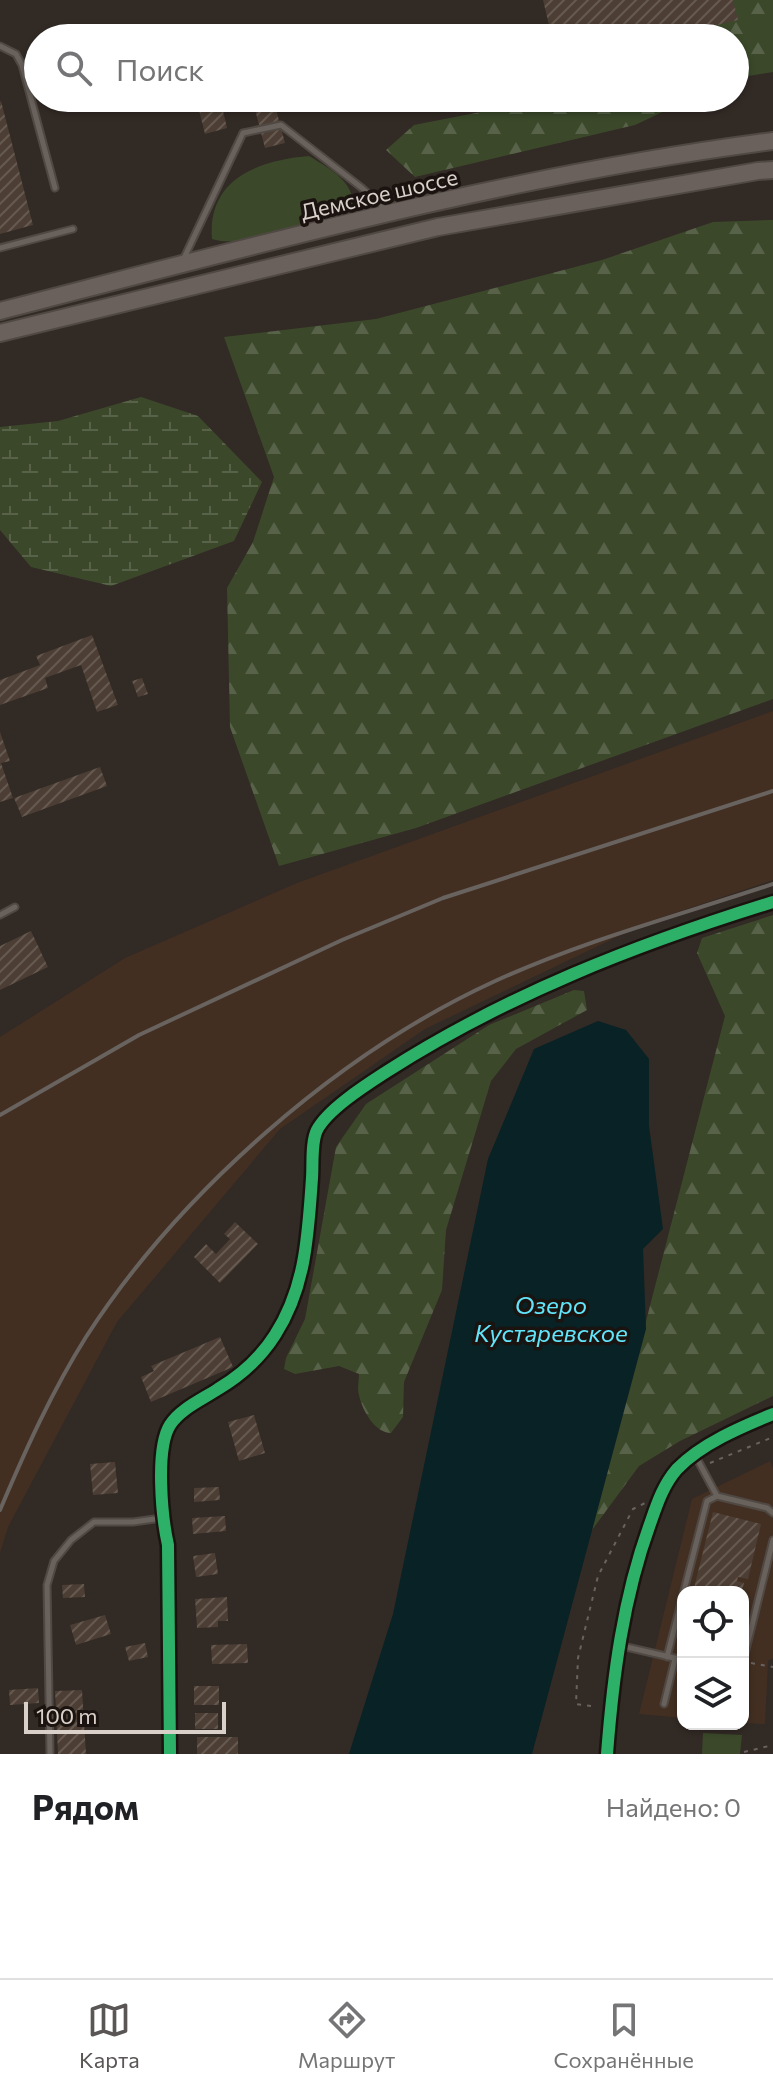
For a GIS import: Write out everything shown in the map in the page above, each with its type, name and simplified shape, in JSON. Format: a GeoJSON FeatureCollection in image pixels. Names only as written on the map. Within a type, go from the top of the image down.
{"type":"FeatureCollection","features":[{"type":"Feature","properties":{"kind":"main road","name":"Демское шоссе"},"geometry":{"type":"LineString","coordinates":[[0,311],[388,212],[586,170],[773,141]]}},
{"type":"Feature","properties":{"kind":"main road","name":"Демское шоссе"},"geometry":{"type":"LineString","coordinates":[[0,333],[438,227],[773,170]]}},
{"type":"Feature","properties":{"kind":"street"},"geometry":{"type":"LineString","coordinates":[[170,1754],[168,1545],[162,1518],[163,1454],[171,1423],[248,1367],[273,1337],[291,1307],[304,1269],[316,1131],[350,1095],[486,1013],[579,970],[692,927],[773,902]]}},
{"type":"Feature","properties":{"kind":"street"},"geometry":{"type":"LineString","coordinates":[[607,1754],[612,1691],[635,1569],[659,1497],[674,1473],[695,1454],[773,1414]]}},
{"type":"Feature","properties":{"kind":"lane"},"geometry":{"type":"LineString","coordinates":[[0,46],[16,54],[24,72]]}},
{"type":"Feature","properties":{"kind":"lane"},"geometry":{"type":"LineString","coordinates":[[35,112],[55,188]]}},
{"type":"Feature","properties":{"kind":"lane"},"geometry":{"type":"LineString","coordinates":[[181,264],[243,133],[281,125],[388,212]]}},
{"type":"Feature","properties":{"kind":"lane"},"geometry":{"type":"LineString","coordinates":[[0,248],[73,229]]}},
{"type":"Feature","properties":{"kind":"lane"},"geometry":{"type":"LineString","coordinates":[[0,915],[15,907]]}},
{"type":"Feature","properties":{"kind":"lane"},"geometry":{"type":"LineString","coordinates":[[695,1454],[717,1496]]}},
{"type":"Feature","properties":{"kind":"lane"},"geometry":{"type":"LineString","coordinates":[[667,1657],[704,1506],[709,1499],[717,1496],[767,1508],[773,1513]]}},
{"type":"Feature","properties":{"kind":"lane"},"geometry":{"type":"LineString","coordinates":[[50,1754],[47,1585],[54,1561],[71,1540],[94,1522],[162,1518]]}},
{"type":"Feature","properties":{"kind":"lane"},"geometry":{"type":"LineString","coordinates":[[744,1658],[773,1540]]}},
{"type":"Feature","properties":{"kind":"lane"},"geometry":{"type":"LineString","coordinates":[[620,1645],[675,1659],[664,1704]]}},
{"type":"Feature","properties":{"kind":"path"},"geometry":{"type":"LineString","coordinates":[[702,1467],[773,1437]]}},
{"type":"Feature","properties":{"kind":"path"},"geometry":{"type":"LineString","coordinates":[[591,1706],[576,1704],[576,1688],[578,1658],[598,1576],[633,1509],[659,1497]]}},
{"type":"Feature","properties":{"kind":"path"},"geometry":{"type":"LineString","coordinates":[[749,1663],[773,1667]]}},
{"type":"Feature","properties":{"kind":"path"},"geometry":{"type":"LineString","coordinates":[[744,1752],[773,1745]]}},
{"type":"Feature","properties":{"kind":"shaded area"},"geometry":{"type":"Polygon","coordinates":[[[773,711],[773,880],[648,922],[425,1029],[280,1129],[117,1322],[8,1527],[0,1553],[0,1037],[125,958],[297,883],[773,711]]]}},
{"type":"Feature","properties":{"kind":"shaded area"},"geometry":{"type":"Polygon","coordinates":[[[770,1461],[773,1469],[773,1658],[768,1661],[765,1724],[749,1723],[749,1586],[677,1586],[677,1717],[639,1714],[692,1499],[770,1461]]]}},
{"type":"Feature","properties":{"kind":"green space"},"geometry":{"type":"Polygon","coordinates":[[[717,0],[773,0],[773,72],[749,76],[749,24],[690,24],[717,0]]]}},
{"type":"Feature","properties":{"kind":"green space"},"geometry":{"type":"Polygon","coordinates":[[[481,112],[662,112],[635,125],[415,177],[386,150],[414,125],[481,112]]]}},
{"type":"Feature","properties":{"kind":"green space"},"geometry":{"type":"Polygon","coordinates":[[[309,156],[346,184],[355,209],[262,237],[226,241],[212,239],[213,218],[218,201],[227,187],[255,168],[309,156]]]}},
{"type":"Feature","properties":{"kind":"green space"},"geometry":{"type":"Polygon","coordinates":[[[773,220],[773,699],[416,828],[279,866],[230,727],[227,588],[253,542],[274,477],[224,337],[376,319],[602,260],[713,222],[773,220]]]}},
{"type":"Feature","properties":{"kind":"green space"},"geometry":{"type":"Polygon","coordinates":[[[141,397],[198,416],[262,482],[234,541],[111,586],[31,567],[0,530],[0,427],[58,421],[141,397]]]}},
{"type":"Feature","properties":{"kind":"green space"},"geometry":{"type":"Polygon","coordinates":[[[773,915],[773,1396],[680,1441],[639,1466],[592,1530],[725,1016],[697,953],[702,938],[773,915]]]}},
{"type":"Feature","properties":{"kind":"green space"},"geometry":{"type":"Polygon","coordinates":[[[574,990],[584,991],[587,1010],[516,1049],[491,1081],[446,1230],[442,1290],[404,1382],[403,1417],[391,1433],[385,1432],[370,1420],[363,1407],[358,1393],[359,1374],[339,1366],[295,1374],[284,1369],[286,1358],[305,1319],[336,1147],[366,1104],[489,1025],[574,990]]]}},
{"type":"Feature","properties":{"kind":"green space"},"geometry":{"type":"Polygon","coordinates":[[[703,1733],[742,1735],[740,1754],[702,1754],[703,1733]]]}},
{"type":"Feature","properties":{"kind":"water","name":"Озеро Кустаревское"},"geometry":{"type":"Polygon","coordinates":[[[598,1021],[626,1030],[649,1059],[649,1126],[663,1229],[643,1249],[646,1329],[532,1754],[349,1754],[393,1614],[488,1159],[534,1049],[598,1021]]]}},
{"type":"Feature","properties":{"kind":"building"},"geometry":{"type":"Polygon","coordinates":[[[543,0],[733,0],[738,20],[722,24],[549,24],[543,0]]]}},
{"type":"Feature","properties":{"kind":"building"},"geometry":{"type":"Polygon","coordinates":[[[0,102],[33,225],[0,234],[0,102]]]}},
{"type":"Feature","properties":{"kind":"building"},"geometry":{"type":"Polygon","coordinates":[[[200,112],[223,112],[227,128],[205,134],[200,112]]]}},
{"type":"Feature","properties":{"kind":"building"},"geometry":{"type":"Polygon","coordinates":[[[256,112],[277,112],[285,143],[265,148],[256,112]]]}},
{"type":"Feature","properties":{"kind":"building"},"geometry":{"type":"Polygon","coordinates":[[[92,635],[118,705],[97,712],[81,665],[45,678],[48,688],[0,705],[0,680],[40,665],[36,656],[92,635]]]}},
{"type":"Feature","properties":{"kind":"building"},"geometry":{"type":"Polygon","coordinates":[[[142,678],[148,694],[138,697],[132,681],[142,678]]]}},
{"type":"Feature","properties":{"kind":"building"},"geometry":{"type":"Polygon","coordinates":[[[0,732],[10,761],[1,763],[13,798],[0,802],[0,732]]]}},
{"type":"Feature","properties":{"kind":"building"},"geometry":{"type":"Polygon","coordinates":[[[100,767],[107,786],[22,817],[14,798],[100,767]]]}},
{"type":"Feature","properties":{"kind":"building"},"geometry":{"type":"Polygon","coordinates":[[[31,931],[48,967],[0,990],[0,946],[31,931]]]}},
{"type":"Feature","properties":{"kind":"building"},"geometry":{"type":"Polygon","coordinates":[[[235,1222],[258,1244],[220,1283],[194,1257],[206,1244],[216,1254],[230,1239],[224,1234],[235,1222]]]}},
{"type":"Feature","properties":{"kind":"building"},"geometry":{"type":"Polygon","coordinates":[[[220,1337],[233,1367],[151,1402],[141,1377],[154,1371],[151,1366],[220,1337]]]}},
{"type":"Feature","properties":{"kind":"building"},"geometry":{"type":"Polygon","coordinates":[[[254,1415],[265,1453],[239,1461],[228,1422],[254,1415]]]}},
{"type":"Feature","properties":{"kind":"building"},"geometry":{"type":"Polygon","coordinates":[[[115,1462],[118,1493],[93,1495],[90,1464],[115,1462]]]}},
{"type":"Feature","properties":{"kind":"building"},"geometry":{"type":"Polygon","coordinates":[[[219,1487],[220,1500],[194,1502],[194,1488],[219,1487]]]}},
{"type":"Feature","properties":{"kind":"building"},"geometry":{"type":"Polygon","coordinates":[[[713,1512],[761,1524],[748,1579],[738,1577],[737,1581],[744,1583],[743,1586],[694,1586],[713,1512]]]}},
{"type":"Feature","properties":{"kind":"building"},"geometry":{"type":"Polygon","coordinates":[[[225,1516],[226,1531],[193,1534],[192,1518],[225,1516]]]}},
{"type":"Feature","properties":{"kind":"building"},"geometry":{"type":"Polygon","coordinates":[[[215,1553],[218,1574],[196,1577],[193,1556],[215,1553]]]}},
{"type":"Feature","properties":{"kind":"building"},"geometry":{"type":"Polygon","coordinates":[[[84,1584],[85,1597],[63,1598],[62,1585],[84,1584]]]}},
{"type":"Feature","properties":{"kind":"building"},"geometry":{"type":"Polygon","coordinates":[[[227,1597],[228,1621],[218,1621],[218,1627],[197,1628],[195,1599],[227,1597]]]}},
{"type":"Feature","properties":{"kind":"building"},"geometry":{"type":"Polygon","coordinates":[[[105,1615],[111,1634],[76,1645],[70,1625],[105,1615]]]}},
{"type":"Feature","properties":{"kind":"building"},"geometry":{"type":"Polygon","coordinates":[[[145,1643],[148,1657],[129,1661],[125,1647],[145,1643]]]}},
{"type":"Feature","properties":{"kind":"building"},"geometry":{"type":"Polygon","coordinates":[[[247,1644],[248,1663],[212,1664],[211,1645],[247,1644]]]}},
{"type":"Feature","properties":{"kind":"building"},"geometry":{"type":"Polygon","coordinates":[[[194,1686],[219,1686],[219,1705],[194,1705],[194,1686]]]}},
{"type":"Feature","properties":{"kind":"building"},"geometry":{"type":"Polygon","coordinates":[[[38,1688],[39,1703],[10,1705],[9,1690],[38,1688]]]}},
{"type":"Feature","properties":{"kind":"building"},"geometry":{"type":"Polygon","coordinates":[[[82,1690],[86,1754],[58,1754],[55,1691],[82,1690]]]}},
{"type":"Feature","properties":{"kind":"building"},"geometry":{"type":"Polygon","coordinates":[[[195,1713],[218,1713],[218,1729],[195,1729],[195,1713]]]}},
{"type":"Feature","properties":{"kind":"building"},"geometry":{"type":"Polygon","coordinates":[[[197,1737],[238,1737],[238,1754],[197,1754],[197,1737]]]}},
{"type":"Feature","properties":{"kind":"railway"},"geometry":{"type":"LineString","coordinates":[[0,1115],[139,1035],[342,940],[443,898],[773,791]]}},
{"type":"Feature","properties":{"kind":"railway"},"geometry":{"type":"LineString","coordinates":[[0,1510],[62,1379],[86,1337],[124,1283],[215,1180],[266,1132],[320,1088],[435,1012],[493,982],[596,941],[773,884]]}},
{"type":"Feature","properties":{"kind":"cycle path"},"geometry":{"type":"LineString","coordinates":[[170,1754],[168,1545],[161,1484],[165,1436],[180,1414],[234,1378],[257,1358],[285,1317],[304,1260],[314,1141],[322,1122],[348,1098],[386,1072],[525,995],[672,935],[773,902]]}},
{"type":"Feature","properties":{"kind":"cycle path"},"geometry":{"type":"LineString","coordinates":[[607,1754],[612,1696],[626,1609],[641,1552],[664,1488],[677,1469],[709,1444],[773,1414]]}}]}
